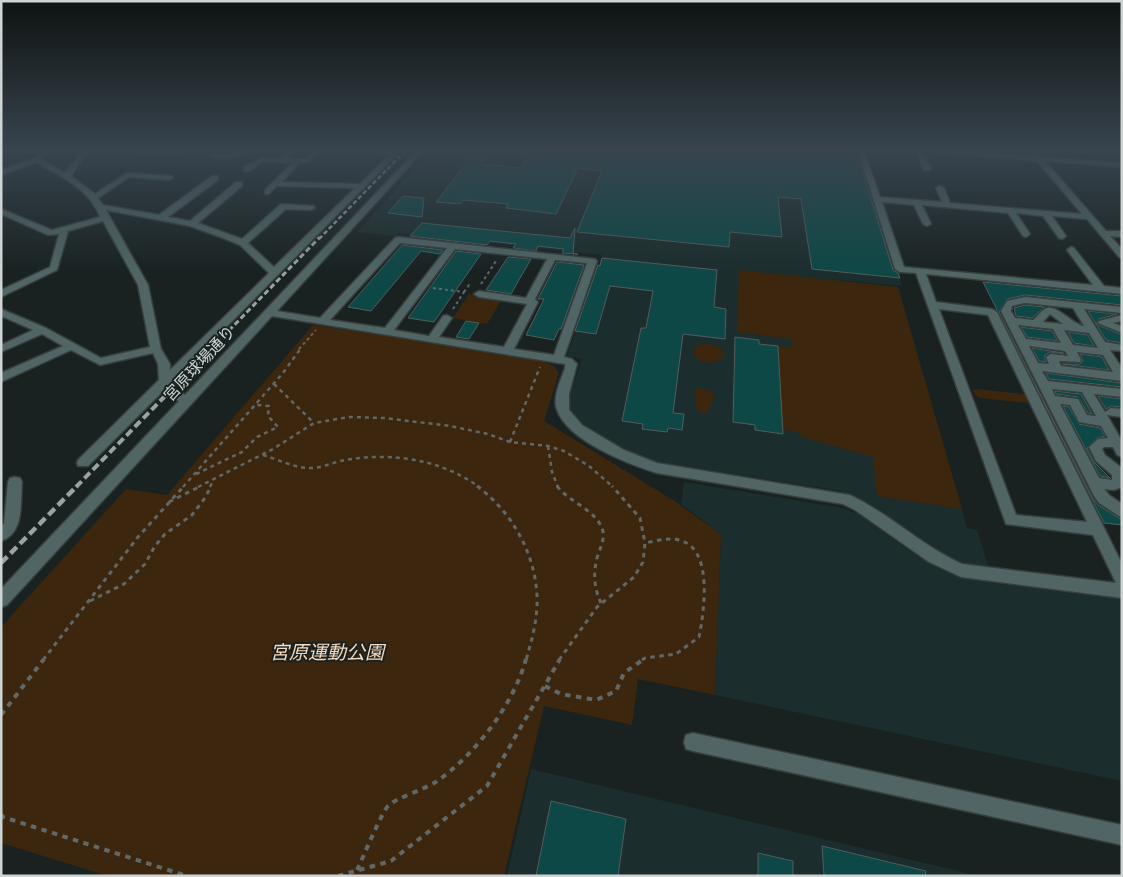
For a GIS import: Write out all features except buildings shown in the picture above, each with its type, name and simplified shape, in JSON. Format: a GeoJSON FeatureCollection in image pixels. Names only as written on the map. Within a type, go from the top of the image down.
{"type":"FeatureCollection","features":[{"type":"Feature","properties":{"kind":"street"},"geometry":{"type":"LineString","coordinates":[[88,191],[102,207],[104,218],[143,285],[156,349],[164,364],[165,383],[170,391],[187,401]]}},
{"type":"Feature","properties":{"kind":"street"},"geometry":{"type":"LineString","coordinates":[[94,198],[104,191]]}},
{"type":"Feature","properties":{"kind":"street"},"geometry":{"type":"LineString","coordinates":[[161,218],[198,191]]}},
{"type":"Feature","properties":{"kind":"street"},"geometry":{"type":"LineString","coordinates":[[192,224],[231,191]]}},
{"type":"Feature","properties":{"kind":"street"},"geometry":{"type":"LineString","coordinates":[[83,463],[357,191]]}},
{"type":"Feature","properties":{"kind":"street","name":"宮原球場通り"},"geometry":{"type":"LineString","coordinates":[[1,600],[383,191]]}},
{"type":"Feature","properties":{"kind":"street"},"geometry":{"type":"LineString","coordinates":[[874,191],[900,269],[1122,291]]}},
{"type":"Feature","properties":{"kind":"street"},"geometry":{"type":"LineString","coordinates":[[941,191],[947,205]]}},
{"type":"Feature","properties":{"kind":"street"},"geometry":{"type":"LineString","coordinates":[[1067,191],[1122,256]]}},
{"type":"Feature","properties":{"kind":"street"},"geometry":{"type":"LineString","coordinates":[[876,199],[1089,217]]}},
{"type":"Feature","properties":{"kind":"street"},"geometry":{"type":"LineString","coordinates":[[917,202],[927,224]]}},
{"type":"Feature","properties":{"kind":"street"},"geometry":{"type":"LineString","coordinates":[[243,244],[284,206],[311,208]]}},
{"type":"Feature","properties":{"kind":"street"},"geometry":{"type":"LineString","coordinates":[[102,207],[192,224],[243,244],[275,273]]}},
{"type":"Feature","properties":{"kind":"street"},"geometry":{"type":"LineString","coordinates":[[1010,210],[1026,234]]}},
{"type":"Feature","properties":{"kind":"street"},"geometry":{"type":"LineString","coordinates":[[1,211],[51,233],[104,218]]}},
{"type":"Feature","properties":{"kind":"street"},"geometry":{"type":"LineString","coordinates":[[1045,213],[1062,236]]}},
{"type":"Feature","properties":{"kind":"street"},"geometry":{"type":"LineString","coordinates":[[1,294],[54,268],[64,229]]}},
{"type":"Feature","properties":{"kind":"street"},"geometry":{"type":"LineString","coordinates":[[1102,232],[1122,234]]}},
{"type":"Feature","properties":{"kind":"street"},"geometry":{"type":"LineString","coordinates":[[323,321],[398,240],[501,253],[592,261],[558,359]]}},
{"type":"Feature","properties":{"kind":"street"},"geometry":{"type":"LineString","coordinates":[[388,331],[453,246]]}},
{"type":"Feature","properties":{"kind":"street"},"geometry":{"type":"LineString","coordinates":[[1071,250],[1101,289]]}},
{"type":"Feature","properties":{"kind":"street"},"geometry":{"type":"LineString","coordinates":[[529,301],[552,257]]}},
{"type":"Feature","properties":{"kind":"street"},"geometry":{"type":"LineString","coordinates":[[920,271],[1012,520],[1095,529]]}},
{"type":"Feature","properties":{"kind":"street"},"geometry":{"type":"LineString","coordinates":[[1031,282],[1043,302]]}},
{"type":"Feature","properties":{"kind":"street"},"geometry":{"type":"LineString","coordinates":[[477,293],[533,302],[508,351]]}},
{"type":"Feature","properties":{"kind":"street"},"geometry":{"type":"LineString","coordinates":[[1122,330],[1103,323],[1122,318],[1025,300],[1010,303],[1006,306],[1006,311],[1094,483],[1104,499],[1122,512]]}},
{"type":"Feature","properties":{"kind":"street"},"geometry":{"type":"LineString","coordinates":[[933,305],[992,312],[1095,529],[1122,580]]}},
{"type":"Feature","properties":{"kind":"street"},"geometry":{"type":"LineString","coordinates":[[1035,324],[1049,310],[1052,310],[1075,328]]}},
{"type":"Feature","properties":{"kind":"street"},"geometry":{"type":"LineString","coordinates":[[1078,310],[1122,310]]}},
{"type":"Feature","properties":{"kind":"street"},"geometry":{"type":"LineString","coordinates":[[1078,310],[1122,377]]}},
{"type":"Feature","properties":{"kind":"street"},"geometry":{"type":"LineString","coordinates":[[269,313],[568,361],[571,364],[562,402],[564,412],[570,422],[636,462],[657,468],[843,498],[860,506],[934,558],[969,573],[1122,591]]}},
{"type":"Feature","properties":{"kind":"street"},"geometry":{"type":"LineString","coordinates":[[4,314],[42,330],[100,362],[156,349]]}},
{"type":"Feature","properties":{"kind":"street"},"geometry":{"type":"LineString","coordinates":[[433,338],[447,318]]}},
{"type":"Feature","properties":{"kind":"street"},"geometry":{"type":"LineString","coordinates":[[1012,321],[1122,335]]}},
{"type":"Feature","properties":{"kind":"street"},"geometry":{"type":"LineString","coordinates":[[1057,326],[1076,360],[1051,357],[1059,369],[1070,379],[1096,381],[1117,395]]}},
{"type":"Feature","properties":{"kind":"street"},"geometry":{"type":"LineString","coordinates":[[1,349],[42,330]]}},
{"type":"Feature","properties":{"kind":"street"},"geometry":{"type":"LineString","coordinates":[[1022,342],[1070,348],[1122,348]]}},
{"type":"Feature","properties":{"kind":"street"},"geometry":{"type":"LineString","coordinates":[[1,378],[71,346]]}},
{"type":"Feature","properties":{"kind":"street"},"geometry":{"type":"LineString","coordinates":[[1034,366],[1122,377]]}},
{"type":"Feature","properties":{"kind":"street"},"geometry":{"type":"LineString","coordinates":[[1043,384],[1117,395]]}},
{"type":"Feature","properties":{"kind":"street"},"geometry":{"type":"LineString","coordinates":[[1086,389],[1112,416],[1119,447],[1102,442],[1095,447],[1102,459],[1118,473],[1119,482],[1114,485],[1094,483]]}},
{"type":"Feature","properties":{"kind":"street"},"geometry":{"type":"LineString","coordinates":[[1051,399],[1074,402],[1083,418],[1112,416]]}},
{"type":"Feature","properties":{"kind":"street"},"geometry":{"type":"LineString","coordinates":[[1,535],[10,526],[15,482]]}},
{"type":"Feature","properties":{"kind":"street"},"geometry":{"type":"LineString","coordinates":[[693,742],[1122,835]]}},
{"type":"Feature","properties":{"kind":"path"},"geometry":{"type":"LineString","coordinates":[[422,286],[477,293],[501,253]]}},
{"type":"Feature","properties":{"kind":"path"},"geometry":{"type":"LineString","coordinates":[[447,318],[464,292]]}},
{"type":"Feature","properties":{"kind":"path"},"geometry":{"type":"LineString","coordinates":[[1,715],[88,602],[169,502],[256,405],[304,341],[323,321]]}},
{"type":"Feature","properties":{"kind":"path"},"geometry":{"type":"LineString","coordinates":[[510,442],[544,357]]}},
{"type":"Feature","properties":{"kind":"path"},"geometry":{"type":"LineString","coordinates":[[273,384],[314,423]]}},
{"type":"Feature","properties":{"kind":"path"},"geometry":{"type":"LineString","coordinates":[[194,475],[242,452],[257,437],[278,427],[268,416],[269,406],[256,405]]}},
{"type":"Feature","properties":{"kind":"path"},"geometry":{"type":"LineString","coordinates":[[169,502],[262,454],[314,423],[349,417],[418,421],[488,434],[510,442],[548,446],[564,451],[589,466],[618,491],[640,518],[645,543],[643,562],[634,577],[601,603],[559,661],[487,786],[390,861],[338,876]]}},
{"type":"Feature","properties":{"kind":"path"},"geometry":{"type":"LineString","coordinates":[[548,446],[551,471],[558,487],[572,501],[589,512],[599,523],[604,538],[594,566],[594,590],[601,603]]}},
{"type":"Feature","properties":{"kind":"path"},"geometry":{"type":"LineString","coordinates":[[262,454],[308,468],[344,460],[387,457],[410,459],[456,473],[476,484],[492,497],[513,523],[530,556],[538,601],[536,627],[526,661],[506,703],[490,728],[468,753],[442,777],[415,793],[388,805],[357,870]]}},
{"type":"Feature","properties":{"kind":"path"},"geometry":{"type":"LineString","coordinates":[[88,602],[124,584],[145,564],[155,546],[165,534],[192,515],[205,498],[214,479]]}},
{"type":"Feature","properties":{"kind":"path"},"geometry":{"type":"LineString","coordinates":[[545,686],[562,694],[596,700],[616,691],[624,672],[645,658],[676,654],[700,637],[704,581],[698,554],[684,541],[664,539],[645,543]]}},
{"type":"Feature","properties":{"kind":"path"},"geometry":{"type":"LineString","coordinates":[[1,814],[3,817],[187,876]]}},
{"type":"Feature","properties":{"kind":"shaded area"},"geometry":{"type":"Polygon","coordinates":[[[395,191],[873,191],[902,286],[826,279],[898,287],[967,528],[977,530],[989,567],[967,564],[949,558],[894,521],[841,491],[652,461],[635,455],[580,422],[571,413],[568,401],[582,359],[567,356],[602,255],[398,233],[396,236],[357,232],[395,191]]]}},
{"type":"Feature","properties":{"kind":"shaded area"},"geometry":{"type":"Polygon","coordinates":[[[684,482],[843,508],[858,514],[911,552],[943,571],[994,583],[1122,599],[1122,781],[715,695],[721,534],[681,504],[684,482]]]}},
{"type":"Feature","properties":{"kind":"shaded area"},"geometry":{"type":"Polygon","coordinates":[[[531,769],[979,876],[507,876],[531,769]]]}},
{"type":"Feature","properties":{"kind":"green space"},"geometry":{"type":"Polygon","coordinates":[[[739,270],[898,287],[962,509],[877,496],[873,457],[802,437],[798,432],[782,429],[778,346],[791,348],[791,339],[737,332],[739,270]]]}},
{"type":"Feature","properties":{"kind":"green space"},"geometry":{"type":"Polygon","coordinates":[[[469,294],[502,299],[487,324],[453,318],[469,294]]]}},
{"type":"Feature","properties":{"kind":"green space","name":"宮原運動公園"},"geometry":{"type":"Polygon","coordinates":[[[313,325],[437,343],[541,361],[554,366],[559,373],[544,421],[673,500],[721,534],[715,695],[638,679],[632,725],[544,706],[504,876],[108,876],[1,843],[1,627],[126,489],[167,495],[313,325]]]}},
{"type":"Feature","properties":{"kind":"green space"},"geometry":{"type":"Polygon","coordinates":[[[702,344],[717,346],[722,350],[724,357],[712,363],[699,360],[693,353],[693,349],[702,344]]]}},
{"type":"Feature","properties":{"kind":"green space"},"geometry":{"type":"Polygon","coordinates":[[[699,388],[709,390],[715,396],[705,414],[697,411],[694,391],[699,388]]]}},
{"type":"Feature","properties":{"kind":"green space"},"geometry":{"type":"Polygon","coordinates":[[[976,389],[1024,394],[1031,399],[1027,403],[980,398],[973,391],[976,389]]]}},
{"type":"Feature","properties":{"kind":"railway"},"geometry":{"type":"LineString","coordinates":[[319,239],[366,191]]}},
{"type":"Feature","properties":{"kind":"railway"},"geometry":{"type":"LineString","coordinates":[[211,349],[320,237]]}},
{"type":"Feature","properties":{"kind":"railway"},"geometry":{"type":"LineString","coordinates":[[76,487],[212,348]]}},
{"type":"Feature","properties":{"kind":"railway"},"geometry":{"type":"LineString","coordinates":[[1,563],[77,486]]}}]}
